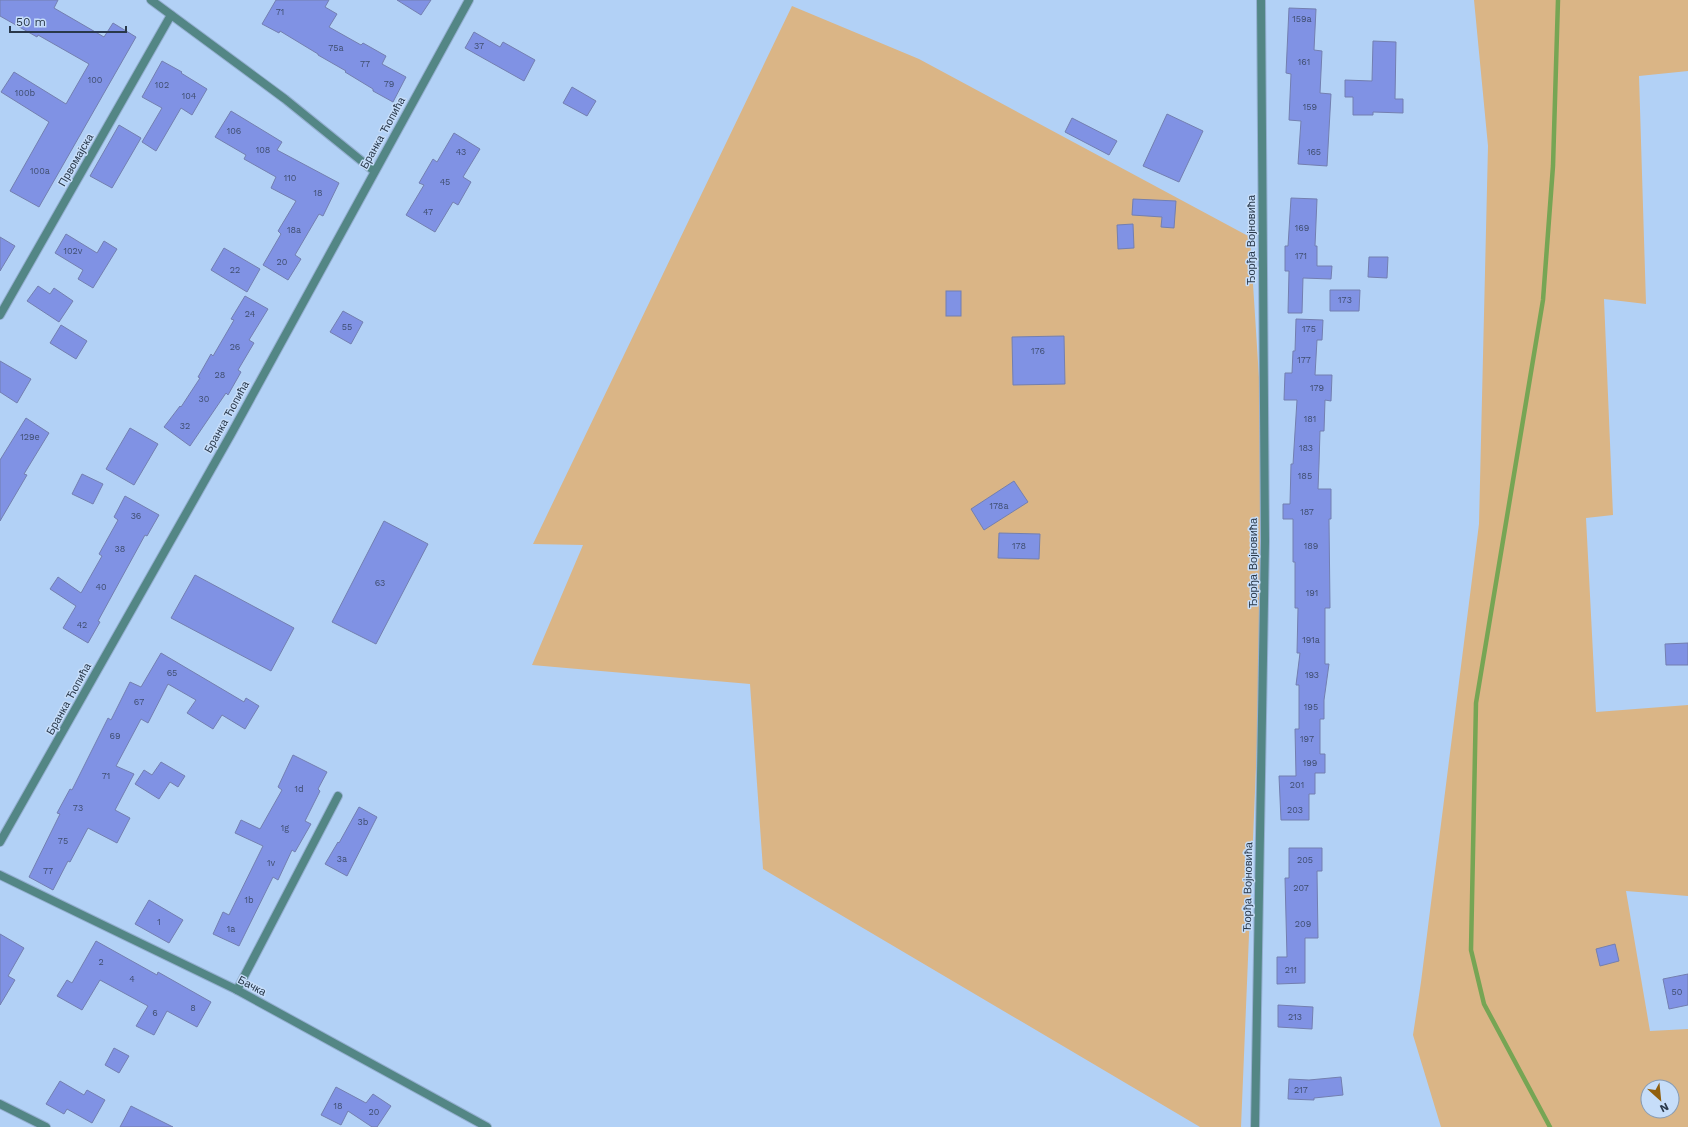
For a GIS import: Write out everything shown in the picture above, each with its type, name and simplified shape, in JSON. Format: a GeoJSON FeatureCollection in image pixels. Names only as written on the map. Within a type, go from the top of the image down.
{"type":"FeatureCollection","features":[{"type":"Feature","properties":{"kind":"street"},"geometry":{"type":"LineString","coordinates":[[151,0],[285,99],[374,171]]}},
{"type":"Feature","properties":{"kind":"street","name":"Бранка Ћопића"},"geometry":{"type":"LineString","coordinates":[[0,842],[230,436],[469,0]]}},
{"type":"Feature","properties":{"kind":"street","name":"Ђорђа Војновића"},"geometry":{"type":"LineString","coordinates":[[1255,1127],[1265,541],[1261,0]]}},
{"type":"Feature","properties":{"kind":"street","name":"Првомајска"},"geometry":{"type":"LineString","coordinates":[[0,315],[171,15]]}},
{"type":"Feature","properties":{"kind":"street"},"geometry":{"type":"LineString","coordinates":[[236,990],[338,796]]}},
{"type":"Feature","properties":{"kind":"street","name":"Бачка"},"geometry":{"type":"LineString","coordinates":[[0,875],[236,990],[487,1127]]}},
{"type":"Feature","properties":{"kind":"street"},"geometry":{"type":"LineString","coordinates":[[0,1104],[46,1127]]}},
{"type":"Feature","properties":{"kind":"shaded area"},"geometry":{"type":"Polygon","coordinates":[[[1474,0],[1688,0],[1688,71],[1639,76],[1646,304],[1604,299],[1613,515],[1586,518],[1596,712],[1688,705],[1688,896],[1626,891],[1650,1031],[1688,1029],[1688,1127],[1441,1127],[1413,1035],[1479,524],[1488,146],[1474,0]]]}},
{"type":"Feature","properties":{"kind":"shaded area"},"geometry":{"type":"Polygon","coordinates":[[[792,6],[919,59],[1250,237],[1267,503],[1241,1127],[1200,1127],[763,869],[750,684],[532,665],[583,545],[533,544],[792,6]]]}},
{"type":"Feature","properties":{"kind":"building"},"geometry":{"type":"Polygon","coordinates":[[[0,0],[58,0],[54,8],[104,37],[113,23],[136,37],[39,207],[10,191],[49,122],[1,92],[14,72],[66,104],[89,64],[38,35],[37,37],[0,16],[0,0]]]}},
{"type":"Feature","properties":{"kind":"building"},"geometry":{"type":"Polygon","coordinates":[[[276,0],[329,0],[325,7],[337,14],[329,27],[361,45],[363,43],[386,56],[382,64],[406,77],[393,102],[373,91],[373,89],[345,72],[346,71],[280,31],[279,33],[262,24],[276,0]]]}},
{"type":"Feature","properties":{"kind":"building"},"geometry":{"type":"Polygon","coordinates":[[[397,0],[431,0],[421,15],[397,0]]]}},
{"type":"Feature","properties":{"kind":"building"},"geometry":{"type":"Polygon","coordinates":[[[1289,8],[1316,9],[1314,50],[1322,51],[1320,93],[1331,94],[1327,166],[1298,164],[1301,121],[1289,120],[1291,74],[1286,73],[1289,8]]]}},
{"type":"Feature","properties":{"kind":"building"},"geometry":{"type":"Polygon","coordinates":[[[474,32],[500,47],[503,42],[535,60],[524,81],[465,48],[474,32]]]}},
{"type":"Feature","properties":{"kind":"building"},"geometry":{"type":"Polygon","coordinates":[[[1373,41],[1396,42],[1395,99],[1403,99],[1403,113],[1373,112],[1373,115],[1353,115],[1353,97],[1345,97],[1345,80],[1372,81],[1373,41]]]}},
{"type":"Feature","properties":{"kind":"building"},"geometry":{"type":"Polygon","coordinates":[[[162,61],[182,72],[181,73],[207,89],[192,115],[181,108],[156,151],[142,142],[162,108],[142,97],[162,61]]]}},
{"type":"Feature","properties":{"kind":"building"},"geometry":{"type":"Polygon","coordinates":[[[572,87],[596,101],[587,116],[563,103],[572,87]]]}},
{"type":"Feature","properties":{"kind":"building"},"geometry":{"type":"Polygon","coordinates":[[[231,111],[282,142],[277,150],[339,183],[323,216],[319,214],[295,255],[301,259],[288,280],[263,265],[281,234],[278,231],[296,201],[271,188],[276,177],[244,159],[246,155],[215,137],[231,111]]]}},
{"type":"Feature","properties":{"kind":"building"},"geometry":{"type":"Polygon","coordinates":[[[1167,114],[1203,131],[1179,182],[1143,166],[1167,114]]]}},
{"type":"Feature","properties":{"kind":"building"},"geometry":{"type":"Polygon","coordinates":[[[1072,118],[1117,141],[1109,155],[1065,132],[1072,118]]]}},
{"type":"Feature","properties":{"kind":"building"},"geometry":{"type":"Polygon","coordinates":[[[119,125],[141,138],[112,188],[90,176],[119,125]]]}},
{"type":"Feature","properties":{"kind":"building"},"geometry":{"type":"Polygon","coordinates":[[[454,133],[480,149],[463,177],[471,182],[458,205],[453,202],[435,232],[406,215],[424,185],[419,183],[433,159],[437,162],[454,133]]]}},
{"type":"Feature","properties":{"kind":"building"},"geometry":{"type":"Polygon","coordinates":[[[1291,198],[1317,199],[1315,246],[1317,246],[1317,266],[1332,266],[1331,279],[1303,278],[1302,313],[1288,313],[1289,271],[1285,271],[1285,246],[1288,246],[1291,198]]]}},
{"type":"Feature","properties":{"kind":"building"},"geometry":{"type":"Polygon","coordinates":[[[1133,199],[1176,201],[1174,228],[1161,227],[1162,217],[1132,215],[1133,199]]]}},
{"type":"Feature","properties":{"kind":"building"},"geometry":{"type":"Polygon","coordinates":[[[1133,224],[1134,248],[1118,249],[1117,225],[1133,224]]]}},
{"type":"Feature","properties":{"kind":"building"},"geometry":{"type":"Polygon","coordinates":[[[66,234],[97,253],[104,241],[117,249],[93,288],[78,279],[83,270],[55,253],[66,234]]]}},
{"type":"Feature","properties":{"kind":"building"},"geometry":{"type":"Polygon","coordinates":[[[0,237],[15,246],[0,271],[0,237]]]}},
{"type":"Feature","properties":{"kind":"building"},"geometry":{"type":"Polygon","coordinates":[[[224,248],[260,269],[247,292],[211,270],[224,248]]]}},
{"type":"Feature","properties":{"kind":"building"},"geometry":{"type":"Polygon","coordinates":[[[1369,257],[1388,257],[1387,278],[1368,277],[1369,257]]]}},
{"type":"Feature","properties":{"kind":"building"},"geometry":{"type":"Polygon","coordinates":[[[38,286],[50,294],[54,288],[73,301],[59,322],[27,301],[38,286]]]}},
{"type":"Feature","properties":{"kind":"building"},"geometry":{"type":"Polygon","coordinates":[[[1330,290],[1360,290],[1359,311],[1330,311],[1330,290]]]}},
{"type":"Feature","properties":{"kind":"building"},"geometry":{"type":"Polygon","coordinates":[[[946,291],[961,291],[961,316],[946,316],[946,291]]]}},
{"type":"Feature","properties":{"kind":"building"},"geometry":{"type":"Polygon","coordinates":[[[245,296],[268,309],[249,340],[254,343],[238,370],[241,372],[228,395],[226,393],[190,446],[164,427],[180,406],[181,407],[200,378],[198,377],[211,354],[213,356],[234,320],[231,319],[245,296]]]}},
{"type":"Feature","properties":{"kind":"building"},"geometry":{"type":"Polygon","coordinates":[[[343,311],[363,322],[351,344],[330,332],[343,311]]]}},
{"type":"Feature","properties":{"kind":"building"},"geometry":{"type":"Polygon","coordinates":[[[1296,319],[1323,320],[1322,340],[1317,340],[1315,375],[1332,375],[1331,401],[1325,400],[1324,431],[1320,431],[1318,489],[1331,489],[1331,519],[1329,519],[1330,608],[1325,608],[1325,664],[1329,664],[1324,700],[1324,719],[1320,719],[1320,754],[1325,754],[1325,773],[1315,773],[1315,794],[1309,794],[1309,820],[1281,820],[1279,776],[1296,776],[1295,729],[1299,729],[1299,685],[1296,685],[1300,653],[1297,653],[1298,608],[1295,608],[1293,519],[1283,519],[1283,504],[1290,504],[1291,464],[1293,464],[1297,400],[1284,400],[1285,373],[1292,373],[1293,351],[1295,351],[1296,319]]]}},
{"type":"Feature","properties":{"kind":"building"},"geometry":{"type":"Polygon","coordinates":[[[61,325],[87,341],[76,359],[50,343],[61,325]]]}},
{"type":"Feature","properties":{"kind":"building"},"geometry":{"type":"Polygon","coordinates":[[[1064,336],[1065,384],[1013,385],[1012,337],[1064,336]]]}},
{"type":"Feature","properties":{"kind":"building"},"geometry":{"type":"Polygon","coordinates":[[[0,361],[31,379],[17,403],[0,392],[0,361]]]}},
{"type":"Feature","properties":{"kind":"building"},"geometry":{"type":"Polygon","coordinates":[[[26,418],[49,433],[24,474],[27,475],[0,521],[0,460],[26,418]]]}},
{"type":"Feature","properties":{"kind":"building"},"geometry":{"type":"Polygon","coordinates":[[[130,428],[158,444],[134,485],[106,469],[130,428]]]}},
{"type":"Feature","properties":{"kind":"building"},"geometry":{"type":"Polygon","coordinates":[[[82,474],[103,484],[93,504],[72,494],[82,474]]]}},
{"type":"Feature","properties":{"kind":"building"},"geometry":{"type":"Polygon","coordinates":[[[1014,481],[1028,502],[984,530],[971,509],[1014,481]]]}},
{"type":"Feature","properties":{"kind":"building"},"geometry":{"type":"Polygon","coordinates":[[[125,496],[159,515],[147,536],[145,535],[98,621],[100,622],[88,643],[63,628],[76,606],[50,589],[58,577],[81,593],[102,556],[99,554],[118,520],[114,517],[125,496]]]}},
{"type":"Feature","properties":{"kind":"building"},"geometry":{"type":"Polygon","coordinates":[[[384,521],[428,544],[376,644],[332,622],[384,521]]]}},
{"type":"Feature","properties":{"kind":"building"},"geometry":{"type":"Polygon","coordinates":[[[999,533],[1040,534],[1039,559],[998,558],[999,533]]]}},
{"type":"Feature","properties":{"kind":"building"},"geometry":{"type":"Polygon","coordinates":[[[195,575],[294,628],[271,671],[171,618],[195,575]]]}},
{"type":"Feature","properties":{"kind":"building"},"geometry":{"type":"Polygon","coordinates":[[[1688,643],[1688,665],[1666,665],[1665,644],[1688,643]]]}},
{"type":"Feature","properties":{"kind":"building"},"geometry":{"type":"Polygon","coordinates":[[[161,653],[244,702],[246,698],[259,706],[245,729],[222,715],[213,729],[187,713],[196,700],[168,684],[148,723],[141,719],[116,766],[134,774],[115,810],[130,818],[117,843],[88,828],[53,890],[29,877],[60,814],[57,813],[70,789],[72,790],[108,718],[111,720],[130,682],[141,687],[161,653]]]}},
{"type":"Feature","properties":{"kind":"building"},"geometry":{"type":"Polygon","coordinates":[[[293,755],[327,772],[318,789],[320,791],[305,821],[311,824],[295,852],[292,850],[278,880],[273,877],[239,946],[213,934],[223,912],[229,915],[263,846],[235,833],[241,820],[260,829],[282,790],[278,787],[293,755]]]}},
{"type":"Feature","properties":{"kind":"building"},"geometry":{"type":"Polygon","coordinates":[[[161,762],[185,776],[178,787],[170,782],[159,799],[135,784],[144,770],[152,775],[161,762]]]}},
{"type":"Feature","properties":{"kind":"building"},"geometry":{"type":"Polygon","coordinates":[[[359,807],[377,817],[347,876],[325,864],[338,842],[339,843],[359,807]]]}},
{"type":"Feature","properties":{"kind":"building"},"geometry":{"type":"Polygon","coordinates":[[[1289,848],[1322,848],[1322,871],[1317,871],[1318,938],[1305,938],[1305,983],[1277,984],[1277,957],[1287,957],[1285,878],[1289,878],[1289,848]]]}},
{"type":"Feature","properties":{"kind":"building"},"geometry":{"type":"Polygon","coordinates":[[[149,900],[183,920],[169,943],[135,924],[149,900]]]}},
{"type":"Feature","properties":{"kind":"building"},"geometry":{"type":"Polygon","coordinates":[[[0,934],[24,948],[8,976],[15,980],[0,1005],[0,934]]]}},
{"type":"Feature","properties":{"kind":"building"},"geometry":{"type":"Polygon","coordinates":[[[96,941],[157,975],[158,972],[211,1002],[197,1027],[167,1011],[154,1035],[136,1026],[148,1006],[100,980],[82,1010],[57,996],[67,980],[72,983],[96,941]]]}},
{"type":"Feature","properties":{"kind":"building"},"geometry":{"type":"Polygon","coordinates":[[[1615,944],[1619,961],[1600,966],[1596,949],[1615,944]]]}},
{"type":"Feature","properties":{"kind":"building"},"geometry":{"type":"Polygon","coordinates":[[[1688,974],[1688,1005],[1669,1009],[1663,979],[1688,974]]]}},
{"type":"Feature","properties":{"kind":"building"},"geometry":{"type":"Polygon","coordinates":[[[1278,1005],[1313,1007],[1312,1029],[1278,1027],[1278,1005]]]}},
{"type":"Feature","properties":{"kind":"building"},"geometry":{"type":"Polygon","coordinates":[[[114,1048],[129,1056],[119,1073],[105,1065],[114,1048]]]}},
{"type":"Feature","properties":{"kind":"building"},"geometry":{"type":"Polygon","coordinates":[[[1341,1077],[1343,1095],[1314,1098],[1314,1100],[1288,1099],[1289,1079],[1309,1080],[1341,1077]]]}},
{"type":"Feature","properties":{"kind":"building"},"geometry":{"type":"Polygon","coordinates":[[[60,1081],[84,1095],[87,1090],[105,1100],[92,1123],[67,1109],[64,1114],[46,1104],[60,1081]]]}},
{"type":"Feature","properties":{"kind":"building"},"geometry":{"type":"Polygon","coordinates":[[[336,1087],[366,1103],[373,1094],[391,1106],[377,1127],[372,1127],[348,1111],[341,1125],[321,1115],[336,1087]]]}},
{"type":"Feature","properties":{"kind":"building"},"geometry":{"type":"Polygon","coordinates":[[[131,1106],[173,1127],[120,1127],[131,1106]]]}},
{"type":"Feature","properties":{"kind":"waterway"},"geometry":{"type":"LineString","coordinates":[[1550,1127],[1484,1004],[1471,950],[1476,703],[1543,300],[1553,166],[1558,0]]}}]}
